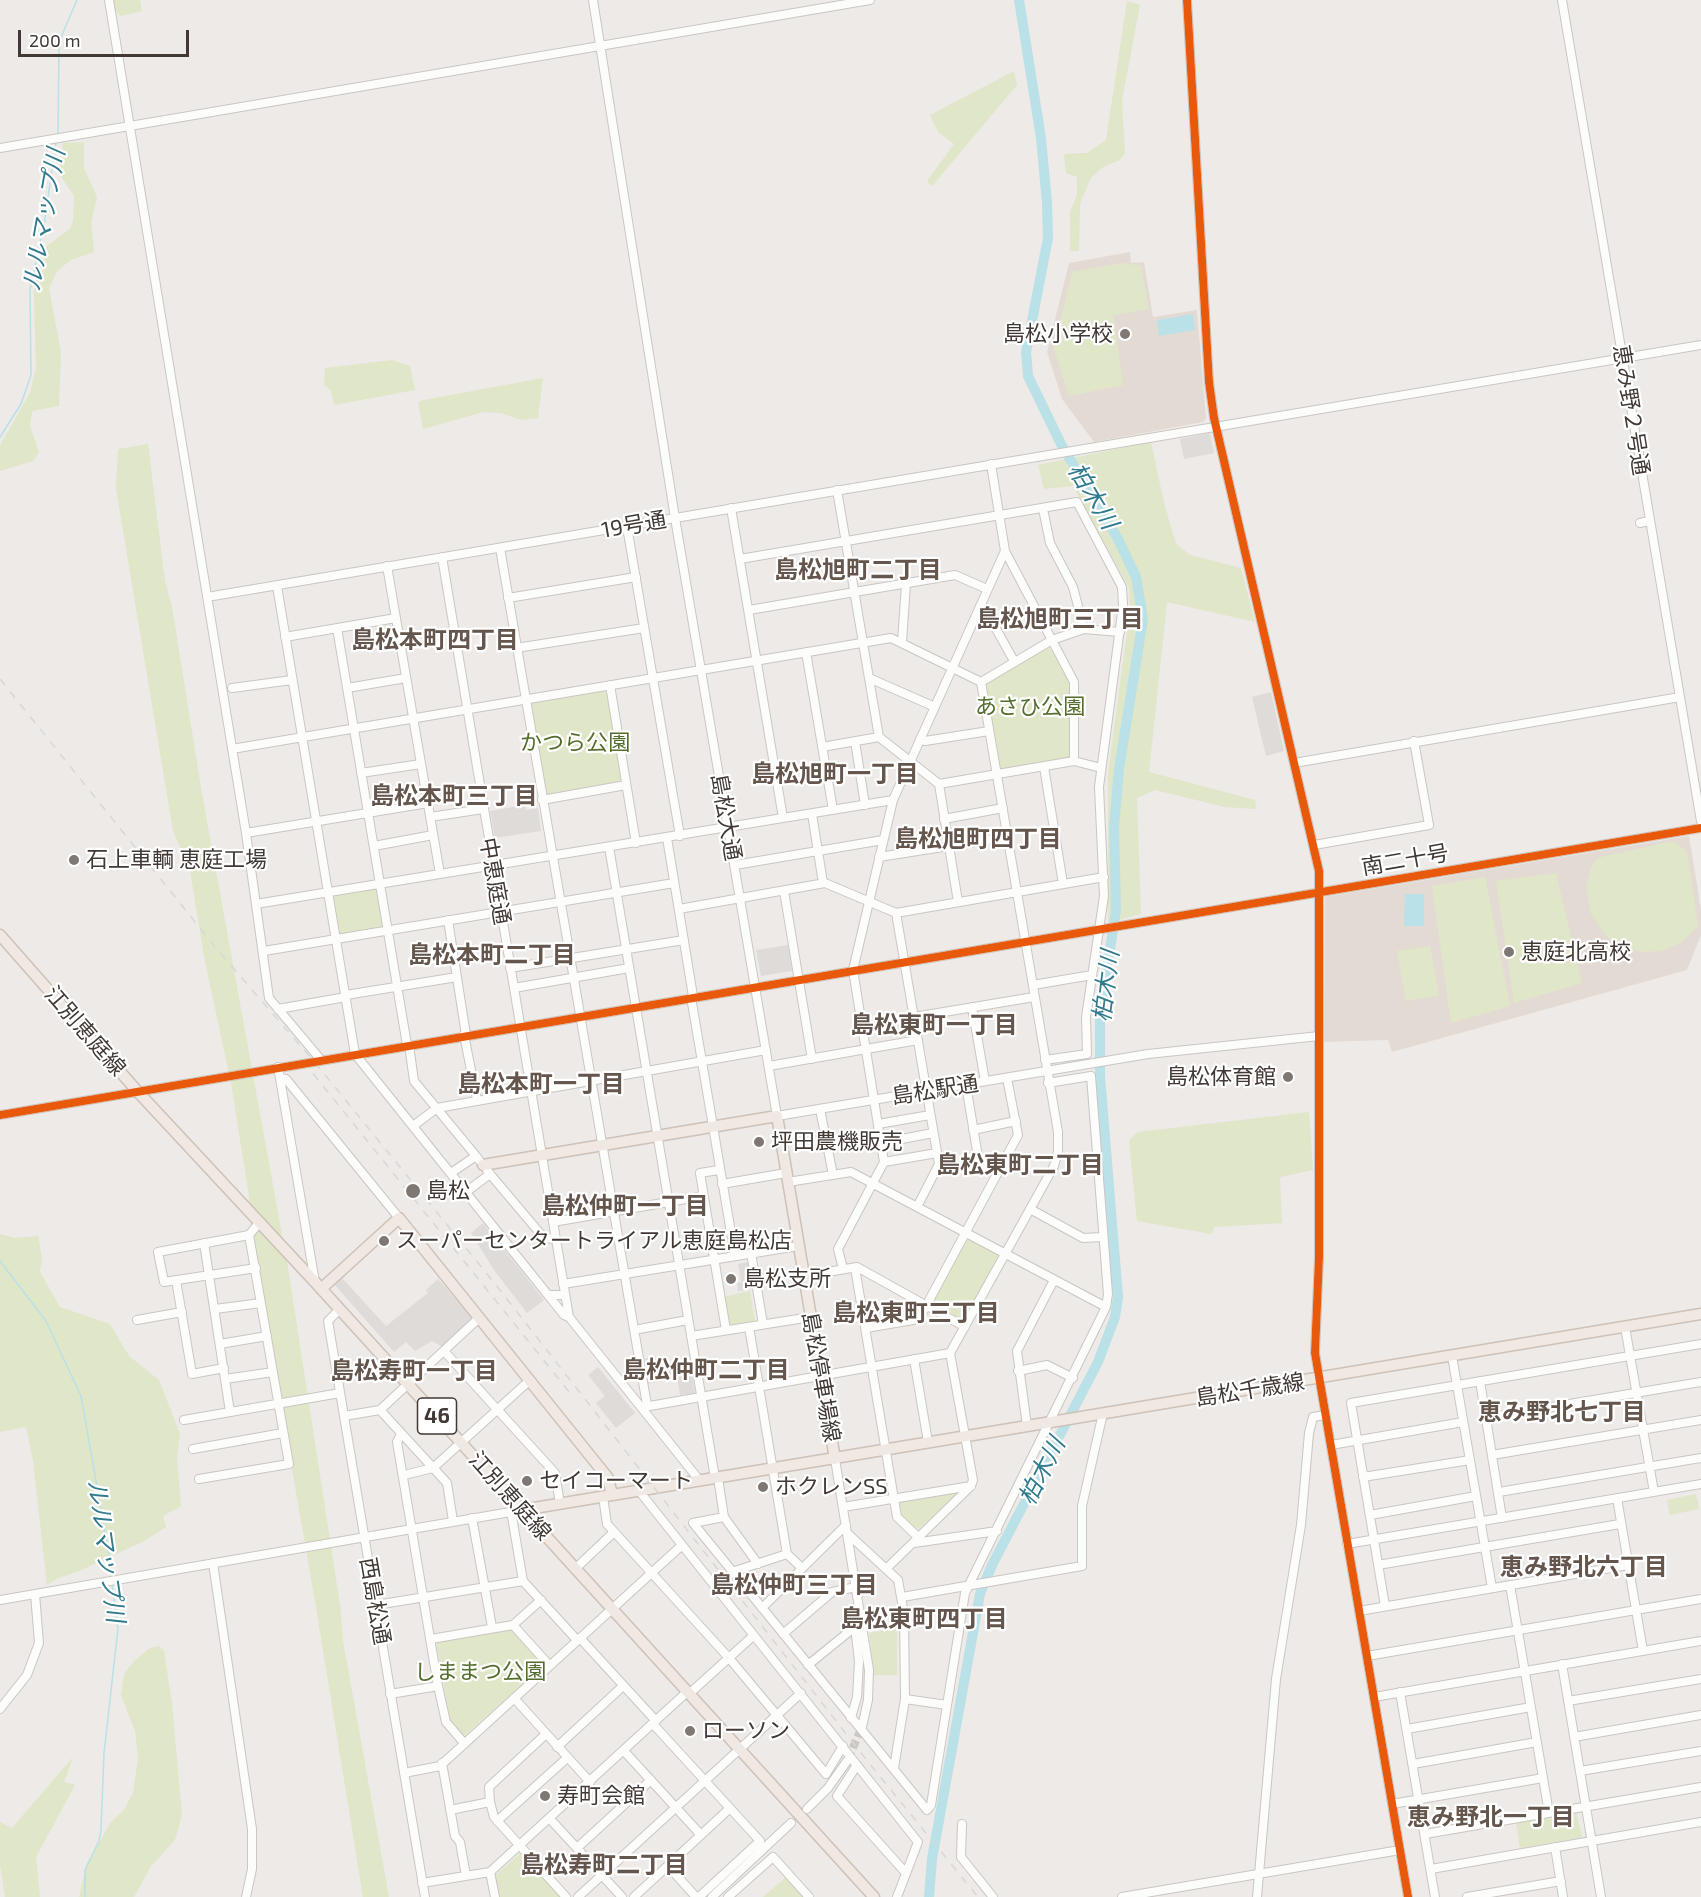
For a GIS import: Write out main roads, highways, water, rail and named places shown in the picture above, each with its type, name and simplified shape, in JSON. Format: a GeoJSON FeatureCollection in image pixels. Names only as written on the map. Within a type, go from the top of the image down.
{"type":"FeatureCollection","features":[{"type":"Feature","properties":{"kind":"main road","name":"江別恵庭線"},"geometry":{"type":"LineString","coordinates":[[0,935],[138,1092],[462,1443],[517,1511],[612,1608],[874,1897]]}},
{"type":"Feature","properties":{"kind":"main road","name":"島松停車場線"},"geometry":{"type":"LineString","coordinates":[[483,1165],[777,1116],[835,1459],[517,1511]]}},
{"type":"Feature","properties":{"kind":"main road"},"geometry":{"type":"LineString","coordinates":[[318,1286],[399,1218],[608,1478],[607,1496]]}},
{"type":"Feature","properties":{"kind":"main road","name":"島松千歳線"},"geometry":{"type":"LineString","coordinates":[[835,1459],[1701,1314]]}},
{"type":"Feature","properties":{"kind":"water"},"geometry":{"type":"Polygon","coordinates":[[[1193,314],[1195,330],[1159,336],[1157,320],[1193,314]]]}},
{"type":"Feature","properties":{"kind":"water"},"geometry":{"type":"Polygon","coordinates":[[[1405,894],[1424,894],[1424,926],[1404,926],[1405,894]]]}},
{"type":"Feature","properties":{"kind":"waterway","name":"ルルマップ川"},"geometry":{"type":"LineString","coordinates":[[58,135],[59,42],[77,0]]}},
{"type":"Feature","properties":{"kind":"waterway","name":"柏木川"},"geometry":{"type":"LineString","coordinates":[[929,1897],[932,1859],[980,1594],[992,1565],[1098,1362],[1115,1317],[1118,1297],[1100,1076],[1100,1013],[1116,911],[1114,827],[1119,769],[1143,619],[1136,577],[1118,539],[1061,444],[1028,376],[1026,352],[1048,238],[1041,138],[1019,0]]}},
{"type":"Feature","properties":{"kind":"waterway","name":"ルルマップ川"},"geometry":{"type":"LineString","coordinates":[[0,437],[21,404],[31,375],[30,290],[44,225],[56,142]]}},
{"type":"Feature","properties":{"kind":"waterway","name":"ルルマップ川"},"geometry":{"type":"LineString","coordinates":[[0,1261],[46,1321],[81,1396],[113,1577]]}},
{"type":"Feature","properties":{"kind":"waterway","name":"ルルマップ川"},"geometry":{"type":"LineString","coordinates":[[85,1897],[85,1870],[99,1841],[101,1830],[104,1753],[118,1629],[112,1585]]}},
{"type":"Feature","properties":{"kind":"tunnel"},"geometry":{"type":"LineString","coordinates":[[848,1759],[862,1727]]}},
{"type":"Feature","properties":{"kind":"railway"},"geometry":{"type":"LineString","coordinates":[[0,679],[216,948],[317,1065],[496,1285],[865,1758],[978,1897]]}},
{"type":"Feature","properties":{"kind":"railway"},"geometry":{"type":"LineString","coordinates":[[303,1061],[570,1393]]}},
{"type":"Feature","properties":{"kind":"place","name":"島松小学校"},"geometry":{"type":"Point","coordinates":[1125,334]}},
{"type":"Feature","properties":{"kind":"place","name":"石上車輌 恵庭工場"},"geometry":{"type":"Point","coordinates":[74,860]}},
{"type":"Feature","properties":{"kind":"place","name":"恵庭北高校"},"geometry":{"type":"Point","coordinates":[1509,952]}},
{"type":"Feature","properties":{"kind":"place","name":"島松体育館"},"geometry":{"type":"Point","coordinates":[1288,1077]}},
{"type":"Feature","properties":{"kind":"place","name":"坪田農機販売"},"geometry":{"type":"Point","coordinates":[759,1142]}},
{"type":"Feature","properties":{"kind":"place","name":"島松"},"geometry":{"type":"Point","coordinates":[413,1191]}},
{"type":"Feature","properties":{"kind":"place","name":"スーパーセンタートライアル恵庭島松店"},"geometry":{"type":"Point","coordinates":[384,1241]}},
{"type":"Feature","properties":{"kind":"place","name":"島松支所"},"geometry":{"type":"Point","coordinates":[731,1279]}},
{"type":"Feature","properties":{"kind":"place","name":"セイコーマート"},"geometry":{"type":"Point","coordinates":[527,1481]}},
{"type":"Feature","properties":{"kind":"place","name":"ホクレンSS"},"geometry":{"type":"Point","coordinates":[763,1487]}},
{"type":"Feature","properties":{"kind":"place","name":"ローソン"},"geometry":{"type":"Point","coordinates":[690,1731]}},
{"type":"Feature","properties":{"kind":"place","name":"寿町会館"},"geometry":{"type":"Point","coordinates":[545,1796]}},
{"type":"Feature","properties":{"kind":"district","name":"島松旭町二丁目"},"geometry":{"type":"Point","coordinates":[858,570]}},
{"type":"Feature","properties":{"kind":"district","name":"島松旭町三丁目"},"geometry":{"type":"Point","coordinates":[1060,619]}},
{"type":"Feature","properties":{"kind":"district","name":"島松本町四丁目"},"geometry":{"type":"Point","coordinates":[435,640]}},
{"type":"Feature","properties":{"kind":"district","name":"島松旭町一丁目"},"geometry":{"type":"Point","coordinates":[835,774]}},
{"type":"Feature","properties":{"kind":"district","name":"島松本町三丁目"},"geometry":{"type":"Point","coordinates":[454,796]}},
{"type":"Feature","properties":{"kind":"district","name":"島松旭町四丁目"},"geometry":{"type":"Point","coordinates":[978,839]}},
{"type":"Feature","properties":{"kind":"district","name":"島松本町二丁目"},"geometry":{"type":"Point","coordinates":[492,955]}},
{"type":"Feature","properties":{"kind":"district","name":"島松東町一丁目"},"geometry":{"type":"Point","coordinates":[934,1025]}},
{"type":"Feature","properties":{"kind":"district","name":"島松本町一丁目"},"geometry":{"type":"Point","coordinates":[541,1084]}},
{"type":"Feature","properties":{"kind":"district","name":"島松東町二丁目"},"geometry":{"type":"Point","coordinates":[1020,1165]}},
{"type":"Feature","properties":{"kind":"district","name":"島松仲町一丁目"},"geometry":{"type":"Point","coordinates":[625,1206]}},
{"type":"Feature","properties":{"kind":"district","name":"島松東町三丁目"},"geometry":{"type":"Point","coordinates":[916,1313]}},
{"type":"Feature","properties":{"kind":"district","name":"島松仲町二丁目"},"geometry":{"type":"Point","coordinates":[706,1370]}},
{"type":"Feature","properties":{"kind":"district","name":"島松寿町一丁目"},"geometry":{"type":"Point","coordinates":[414,1371]}},
{"type":"Feature","properties":{"kind":"district","name":"恵み野北七丁目"},"geometry":{"type":"Point","coordinates":[1562,1412]}},
{"type":"Feature","properties":{"kind":"district","name":"恵み野北六丁目"},"geometry":{"type":"Point","coordinates":[1584,1567]}},
{"type":"Feature","properties":{"kind":"district","name":"島松仲町三丁目"},"geometry":{"type":"Point","coordinates":[794,1585]}},
{"type":"Feature","properties":{"kind":"district","name":"島松東町四丁目"},"geometry":{"type":"Point","coordinates":[924,1619]}},
{"type":"Feature","properties":{"kind":"district","name":"恵み野北一丁目"},"geometry":{"type":"Point","coordinates":[1491,1817]}},
{"type":"Feature","properties":{"kind":"district","name":"島松寿町二丁目"},"geometry":{"type":"Point","coordinates":[604,1865]}},
{"type":"Feature","properties":{"kind":"park label","name":"あさひ公園"},"geometry":{"type":"Point","coordinates":[1030,707]}},
{"type":"Feature","properties":{"kind":"park label","name":"かつら公園"},"geometry":{"type":"Point","coordinates":[575,743]}},
{"type":"Feature","properties":{"kind":"park label","name":"しままつ公園"},"geometry":{"type":"Point","coordinates":[480,1672]}}]}
